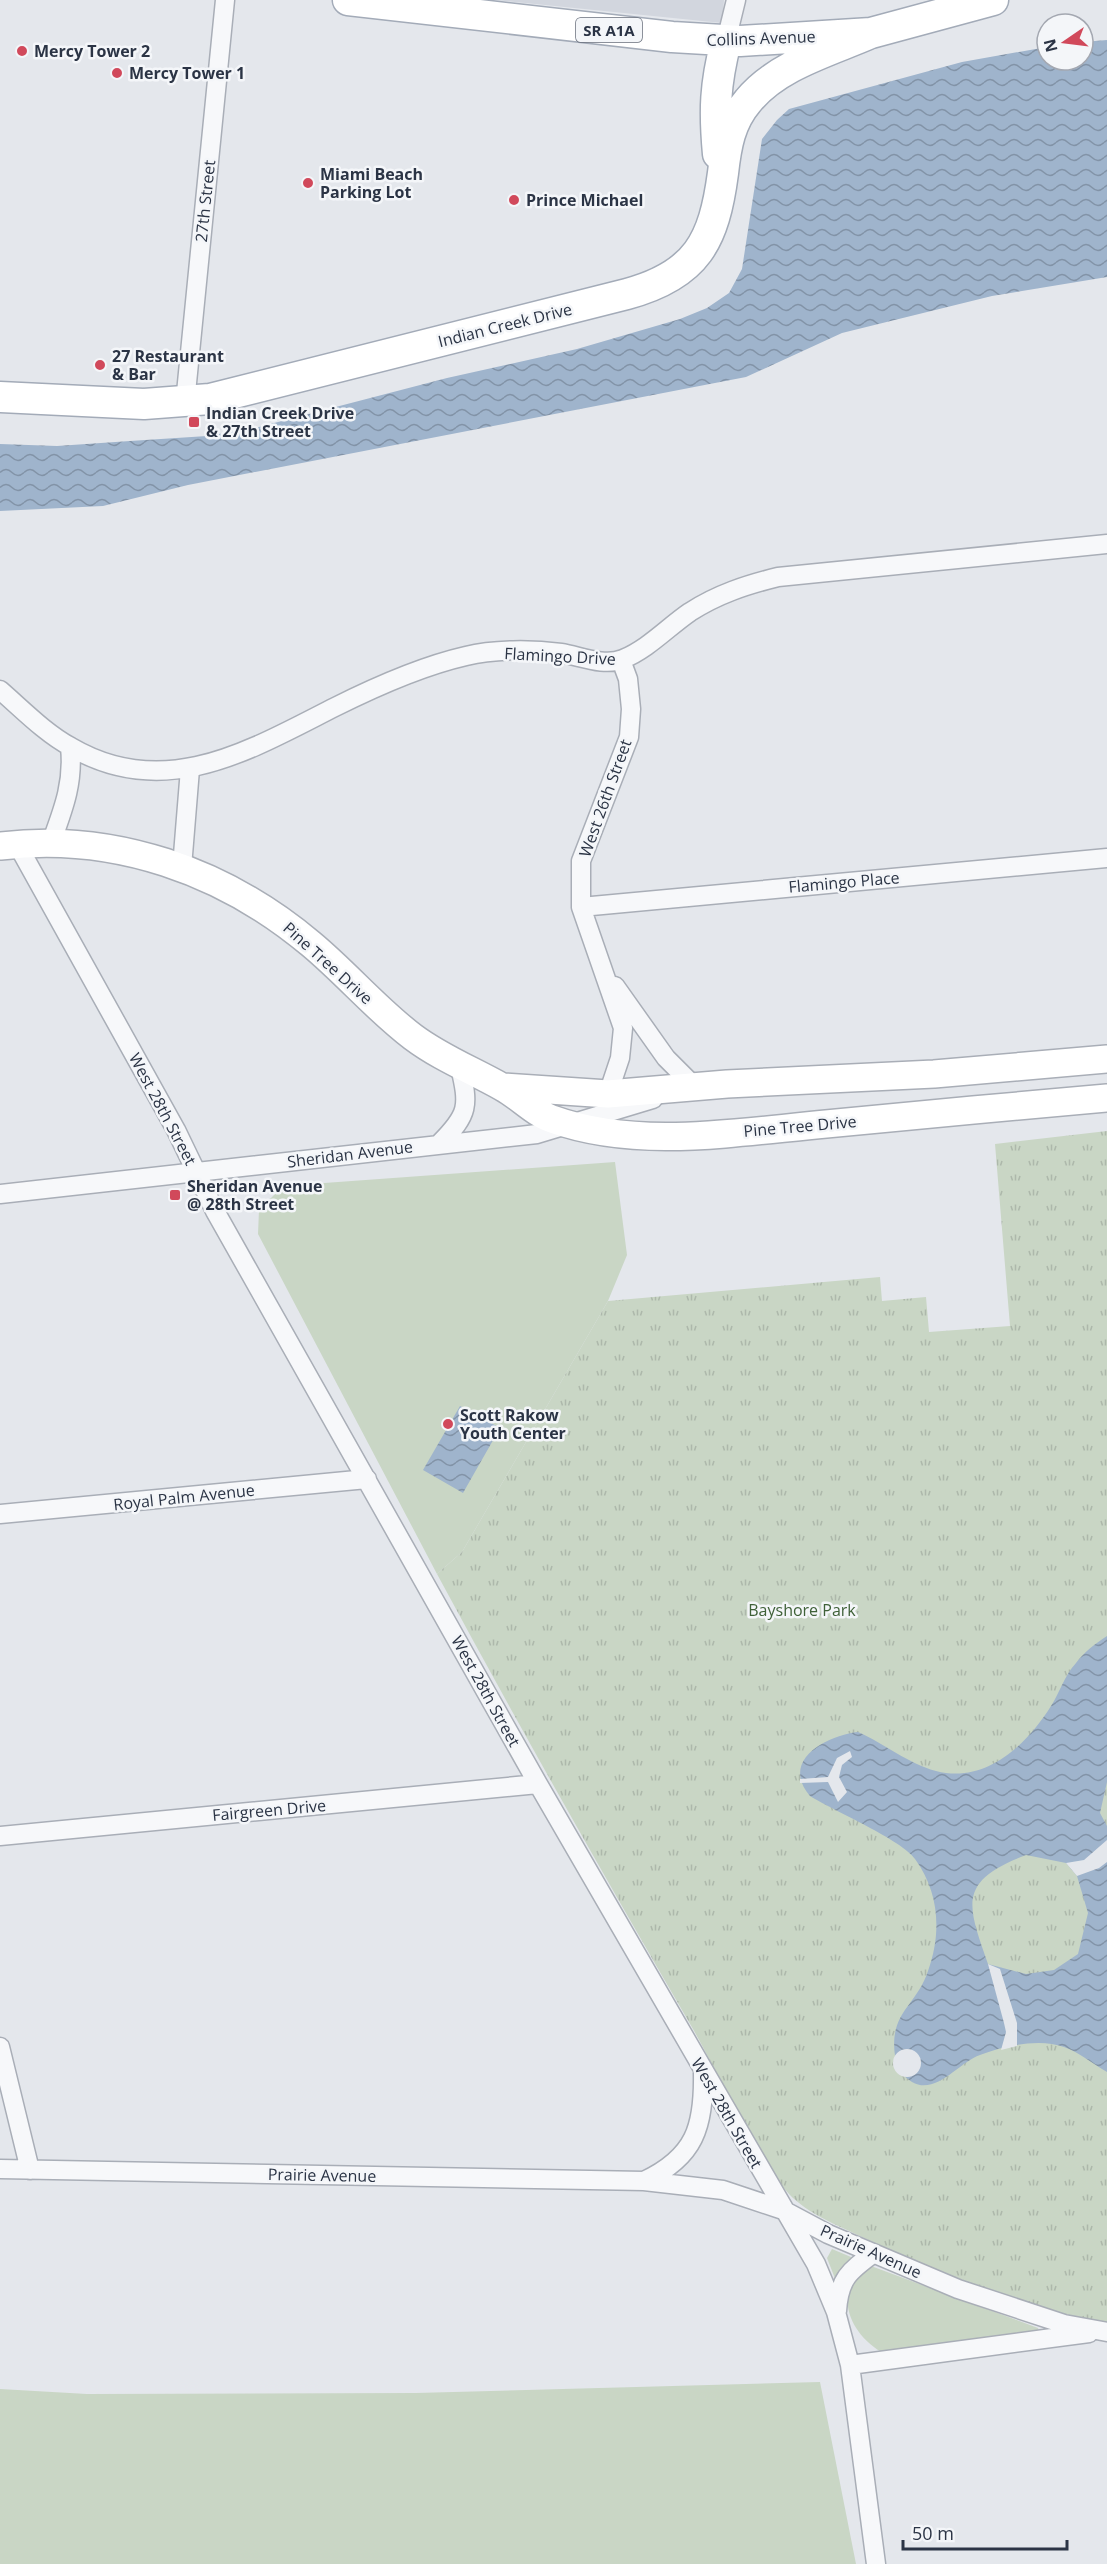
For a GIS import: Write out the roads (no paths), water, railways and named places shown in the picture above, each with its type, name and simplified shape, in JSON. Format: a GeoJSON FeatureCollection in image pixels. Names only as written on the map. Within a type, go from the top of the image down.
{"type":"FeatureCollection","features":[{"type":"Feature","properties":{"kind":"main road","name":"Collins Avenue"},"geometry":{"type":"LineString","coordinates":[[348,0],[726,41],[871,33],[993,0]]}},
{"type":"Feature","properties":{"kind":"main road","name":"Indian Creek Drive"},"geometry":{"type":"LineString","coordinates":[[0,397],[106,403],[185,402],[249,390],[651,286],[677,273],[701,248],[715,219],[728,137],[740,112],[753,94],[784,71],[871,33]]}},
{"type":"Feature","properties":{"kind":"main road"},"geometry":{"type":"LineString","coordinates":[[721,187],[714,109],[716,80],[726,41]]}},
{"type":"Feature","properties":{"kind":"main road","name":"Pine Tree Drive"},"geometry":{"type":"LineString","coordinates":[[8,845],[51,843],[110,848],[182,867],[216,881],[270,913],[326,957],[396,1023],[435,1052],[460,1067],[503,1087],[542,1116],[566,1124],[598,1131],[631,1134],[703,1134],[1107,1098]]}},
{"type":"Feature","properties":{"kind":"main road","name":"Pine Tree Drive"},"geometry":{"type":"LineString","coordinates":[[503,1087],[608,1094],[934,1074],[1107,1059]]}},
{"type":"Feature","properties":{"kind":"street","name":"27th Street"},"geometry":{"type":"LineString","coordinates":[[185,402],[225,0]]}},
{"type":"Feature","properties":{"kind":"street"},"geometry":{"type":"LineString","coordinates":[[726,41],[736,0]]}},
{"type":"Feature","properties":{"kind":"street","name":"Flamingo Drive"},"geometry":{"type":"LineString","coordinates":[[0,690],[70,747],[98,760],[133,768],[190,769],[253,750],[338,706],[411,674],[466,656],[559,653],[585,659],[621,660],[636,652],[692,611],[736,587],[778,577],[1107,544]]}},
{"type":"Feature","properties":{"kind":"street","name":"West 26th Street"},"geometry":{"type":"LineString","coordinates":[[608,1094],[620,1058],[623,1036],[620,1015],[602,971],[581,907],[581,861],[629,737],[631,709],[628,679],[621,660]]}},
{"type":"Feature","properties":{"kind":"street"},"geometry":{"type":"LineString","coordinates":[[51,843],[67,801],[72,765],[70,747]]}},
{"type":"Feature","properties":{"kind":"street"},"geometry":{"type":"LineString","coordinates":[[182,867],[190,769]]}},
{"type":"Feature","properties":{"kind":"street","name":"West 28th Street"},"geometry":{"type":"LineString","coordinates":[[8,845],[197,1172],[215,1211],[538,1784],[816,2264],[836,2312],[850,2365],[876,2564]]}},
{"type":"Feature","properties":{"kind":"street","name":"Flamingo Place"},"geometry":{"type":"LineString","coordinates":[[581,907],[1107,858]]}},
{"type":"Feature","properties":{"kind":"street","name":"West 26th Street"},"geometry":{"type":"LineString","coordinates":[[602,971],[633,1009],[666,1058],[695,1087]]}},
{"type":"Feature","properties":{"kind":"street"},"geometry":{"type":"LineString","coordinates":[[440,1143],[456,1127],[466,1110],[467,1097],[460,1067]]}},
{"type":"Feature","properties":{"kind":"street","name":"Sheridan Avenue"},"geometry":{"type":"LineString","coordinates":[[0,1194],[440,1143],[537,1134],[695,1087]]}},
{"type":"Feature","properties":{"kind":"street","name":"Royal Palm Avenue"},"geometry":{"type":"LineString","coordinates":[[0,1514],[367,1479]]}},
{"type":"Feature","properties":{"kind":"street","name":"Fairgreen Drive"},"geometry":{"type":"LineString","coordinates":[[0,1836],[538,1784]]}},
{"type":"Feature","properties":{"kind":"street"},"geometry":{"type":"LineString","coordinates":[[0,2047],[30,2170]]}},
{"type":"Feature","properties":{"kind":"street","name":"Prairie Avenue"},"geometry":{"type":"LineString","coordinates":[[644,2181],[667,2170],[682,2157],[694,2139],[702,2117],[703,2071]]}},
{"type":"Feature","properties":{"kind":"street","name":"Prairie Avenue"},"geometry":{"type":"LineString","coordinates":[[0,2169],[644,2181],[723,2190],[783,2210],[828,2234],[958,2289],[1102,2332]]}},
{"type":"Feature","properties":{"kind":"street"},"geometry":{"type":"LineString","coordinates":[[836,2312],[838,2288],[847,2275],[874,2253]]}},
{"type":"Feature","properties":{"kind":"street","name":"Prairie Avenue"},"geometry":{"type":"LineString","coordinates":[[850,2365],[1102,2332]]}},
{"type":"Feature","properties":{"kind":"water"},"geometry":{"type":"Polygon","coordinates":[[[1107,40],[1107,277],[992,296],[842,333],[746,377],[188,485],[103,506],[0,511],[0,444],[57,446],[207,436],[255,428],[447,378],[577,349],[680,319],[707,308],[729,293],[742,269],[762,139],[789,109],[962,62],[1035,49],[1035,72],[1095,72],[1095,41],[1107,40]]]}},
{"type":"Feature","properties":{"kind":"water"},"geometry":{"type":"Polygon","coordinates":[[[460,1406],[500,1428],[463,1493],[423,1470],[460,1406]]]}},
{"type":"Feature","properties":{"kind":"water"},"geometry":{"type":"Polygon","coordinates":[[[1107,1636],[1107,1782],[1100,1813],[1107,1826],[1107,2072],[1064,2047],[1033,2043],[1011,2046],[980,2055],[930,2085],[912,2082],[905,2077],[899,2067],[895,2056],[894,2041],[900,2019],[923,1983],[932,1956],[936,1913],[929,1885],[908,1851],[810,1796],[802,1783],[800,1771],[804,1761],[821,1744],[833,1738],[858,1732],[925,1768],[936,1771],[954,1774],[987,1767],[1017,1748],[1029,1735],[1051,1706],[1079,1659],[1107,1636]],[[1026,1855],[988,1875],[978,1885],[973,1897],[973,1910],[975,1925],[988,1964],[1026,1974],[1054,1970],[1078,1954],[1088,1913],[1077,1876],[1066,1863],[1026,1855]]]}},
{"type":"Feature","properties":{"kind":"place","name":"Mercy Tower 2"},"geometry":{"type":"Point","coordinates":[22,51]}},
{"type":"Feature","properties":{"kind":"place","name":"Mercy Tower 1"},"geometry":{"type":"Point","coordinates":[117,73]}},
{"type":"Feature","properties":{"kind":"place","name":"Miami Beach Parking Lot"},"geometry":{"type":"Point","coordinates":[308,183]}},
{"type":"Feature","properties":{"kind":"place","name":"Prince Michael"},"geometry":{"type":"Point","coordinates":[514,200]}},
{"type":"Feature","properties":{"kind":"place","name":"27 Restaurant & Bar"},"geometry":{"type":"Point","coordinates":[100,365]}},
{"type":"Feature","properties":{"kind":"place","name":"Indian Creek Drive & 27th Street"},"geometry":{"type":"Point","coordinates":[194,422]}},
{"type":"Feature","properties":{"kind":"place","name":"Sheridan Avenue @ 28th Street"},"geometry":{"type":"Point","coordinates":[175,1195]}},
{"type":"Feature","properties":{"kind":"place","name":"Scott Rakow Youth Center"},"geometry":{"type":"Point","coordinates":[448,1424]}},
{"type":"Feature","properties":{"kind":"park label","name":"Bayshore Park"},"geometry":{"type":"Point","coordinates":[802,1610]}}]}
